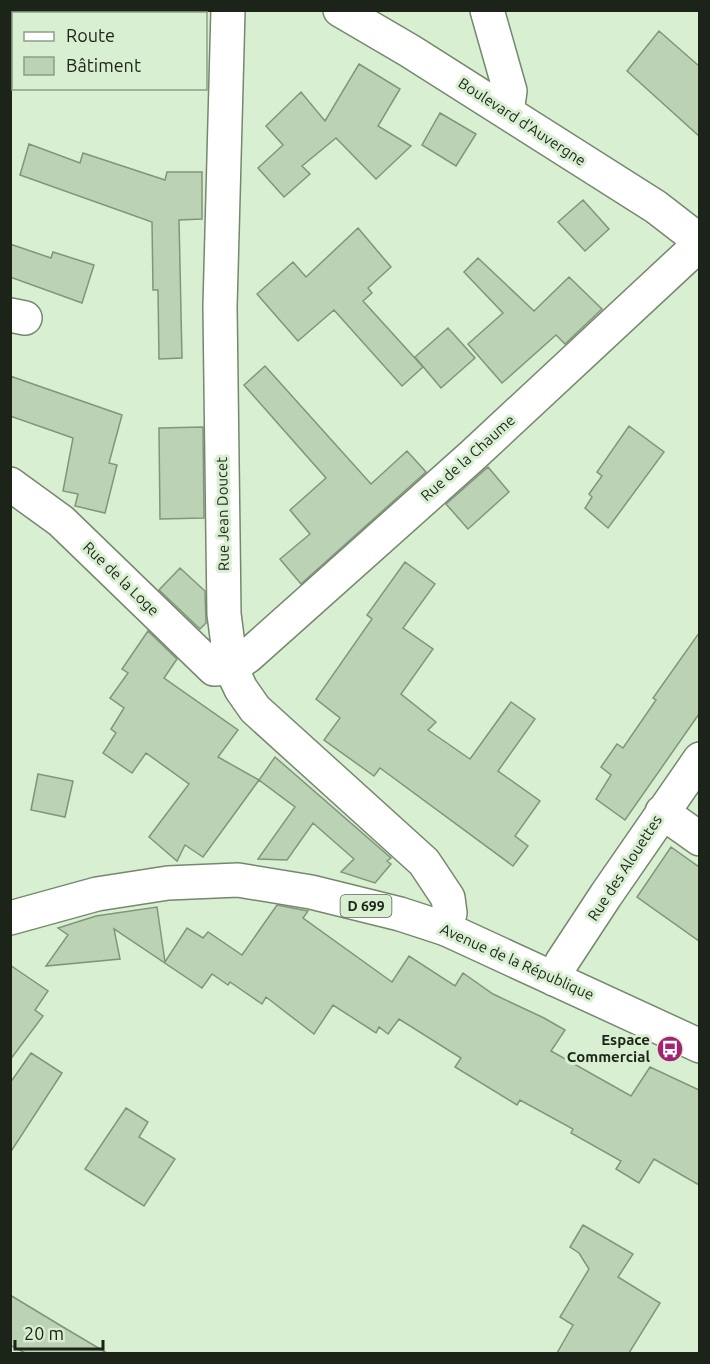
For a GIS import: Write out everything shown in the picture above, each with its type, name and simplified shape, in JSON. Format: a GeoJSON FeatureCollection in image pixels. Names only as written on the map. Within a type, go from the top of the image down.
{"type":"FeatureCollection","features":[{"type":"Feature","properties":{"kind":"street","name":"Rue Jean Doucet"},"geometry":{"type":"LineString","coordinates":[[228,10],[220,307],[225,614],[231,668],[255,709],[424,862],[448,898],[450,913],[446,928]]}},
{"type":"Feature","properties":{"kind":"street","name":"Boulevard d'Auvergne"},"geometry":{"type":"LineString","coordinates":[[340,10],[410,51],[656,207],[699,242]]}},
{"type":"Feature","properties":{"kind":"street"},"geometry":{"type":"LineString","coordinates":[[487,10],[510,91],[507,112]]}},
{"type":"Feature","properties":{"kind":"street","name":"Rue de la Chaume"},"geometry":{"type":"LineString","coordinates":[[231,668],[248,656],[472,456],[688,255],[699,242]]}},
{"type":"Feature","properties":{"kind":"street","name":"Rue de la Loge"},"geometry":{"type":"LineString","coordinates":[[10,484],[62,521],[214,669],[231,668]]}},
{"type":"Feature","properties":{"kind":"street","name":"Rue des Alouettes"},"geometry":{"type":"LineString","coordinates":[[554,979],[562,962],[699,759]]}},
{"type":"Feature","properties":{"kind":"street"},"geometry":{"type":"LineString","coordinates":[[662,812],[699,839]]}},
{"type":"Feature","properties":{"kind":"street","name":"Avenue de la République"},"geometry":{"type":"LineString","coordinates":[[10,918],[98,894],[168,884],[238,880],[311,892],[446,928],[699,1046]]}},
{"type":"Feature","properties":{"kind":"building"},"geometry":{"type":"Polygon","coordinates":[[[659,31],[699,66],[699,136],[627,71],[659,31]]]}},
{"type":"Feature","properties":{"kind":"building"},"geometry":{"type":"Polygon","coordinates":[[[359,64],[400,89],[378,126],[411,146],[376,179],[336,138],[302,166],[310,174],[284,197],[258,168],[283,145],[266,126],[301,92],[325,121],[359,64]]]}},
{"type":"Feature","properties":{"kind":"building"},"geometry":{"type":"Polygon","coordinates":[[[440,113],[476,134],[456,166],[422,145],[440,113]]]}},
{"type":"Feature","properties":{"kind":"building"},"geometry":{"type":"Polygon","coordinates":[[[29,144],[80,163],[83,153],[165,180],[167,172],[202,172],[202,219],[179,220],[182,358],[159,359],[158,290],[153,290],[152,222],[20,175],[29,144]]]}},
{"type":"Feature","properties":{"kind":"building"},"geometry":{"type":"Polygon","coordinates":[[[583,200],[609,229],[585,251],[558,222],[583,200]]]}},
{"type":"Feature","properties":{"kind":"building"},"geometry":{"type":"Polygon","coordinates":[[[358,228],[391,267],[368,288],[372,293],[363,301],[423,367],[402,386],[334,310],[298,341],[257,294],[293,262],[306,277],[358,228]]]}},
{"type":"Feature","properties":{"kind":"building"},"geometry":{"type":"Polygon","coordinates":[[[10,244],[51,258],[53,252],[94,265],[82,303],[10,277],[10,244]]]}},
{"type":"Feature","properties":{"kind":"building"},"geometry":{"type":"Polygon","coordinates":[[[478,258],[534,311],[569,277],[602,309],[565,344],[556,335],[502,383],[468,344],[503,313],[464,272],[478,258]]]}},
{"type":"Feature","properties":{"kind":"building"},"geometry":{"type":"Polygon","coordinates":[[[448,328],[475,358],[441,388],[415,357],[448,328]]]}},
{"type":"Feature","properties":{"kind":"building"},"geometry":{"type":"Polygon","coordinates":[[[265,366],[371,484],[407,451],[426,472],[301,584],[280,559],[310,534],[290,510],[326,478],[244,385],[265,366]]]}},
{"type":"Feature","properties":{"kind":"building"},"geometry":{"type":"Polygon","coordinates":[[[10,376],[122,415],[109,463],[117,465],[105,513],[75,506],[78,494],[63,491],[73,438],[10,416],[10,376]]]}},
{"type":"Feature","properties":{"kind":"building"},"geometry":{"type":"Polygon","coordinates":[[[629,426],[664,452],[608,528],[585,508],[592,497],[589,494],[602,476],[597,472],[629,426]]]}},
{"type":"Feature","properties":{"kind":"building"},"geometry":{"type":"Polygon","coordinates":[[[203,427],[204,518],[160,519],[159,428],[203,427]]]}},
{"type":"Feature","properties":{"kind":"building"},"geometry":{"type":"Polygon","coordinates":[[[488,467],[509,492],[468,529],[446,504],[488,467]]]}},
{"type":"Feature","properties":{"kind":"building"},"geometry":{"type":"Polygon","coordinates":[[[405,562],[435,584],[403,628],[433,649],[401,694],[436,722],[428,730],[470,759],[511,702],[535,719],[498,771],[540,801],[515,836],[528,846],[513,866],[380,768],[374,776],[324,740],[340,718],[316,699],[372,619],[367,615],[405,562]]]}},
{"type":"Feature","properties":{"kind":"building"},"geometry":{"type":"Polygon","coordinates":[[[180,568],[205,591],[206,623],[200,629],[159,590],[180,568]]]}},
{"type":"Feature","properties":{"kind":"building"},"geometry":{"type":"Polygon","coordinates":[[[148,631],[177,659],[164,678],[238,730],[218,757],[259,780],[203,857],[185,845],[177,861],[149,837],[189,784],[146,753],[132,773],[103,753],[116,733],[111,729],[124,708],[110,698],[128,673],[122,669],[148,631]]]}},
{"type":"Feature","properties":{"kind":"building"},"geometry":{"type":"Polygon","coordinates":[[[699,633],[699,714],[625,820],[596,799],[611,775],[601,767],[617,744],[623,748],[656,700],[653,698],[699,633]]]}},
{"type":"Feature","properties":{"kind":"building"},"geometry":{"type":"Polygon","coordinates":[[[275,757],[391,858],[387,861],[391,864],[375,883],[341,872],[354,859],[313,823],[287,860],[258,859],[295,807],[259,780],[275,757]]]}},
{"type":"Feature","properties":{"kind":"building"},"geometry":{"type":"Polygon","coordinates":[[[38,774],[73,781],[65,817],[31,810],[38,774]]]}},
{"type":"Feature","properties":{"kind":"building"},"geometry":{"type":"Polygon","coordinates":[[[671,847],[699,867],[699,941],[637,897],[671,847]]]}},
{"type":"Feature","properties":{"kind":"building"},"geometry":{"type":"Polygon","coordinates":[[[277,905],[308,911],[303,918],[392,982],[409,956],[455,986],[463,973],[493,994],[565,1030],[551,1051],[631,1096],[650,1067],[699,1090],[699,1185],[654,1159],[639,1183],[616,1169],[621,1161],[571,1133],[573,1129],[520,1100],[517,1105],[455,1067],[461,1058],[399,1019],[388,1034],[379,1027],[376,1033],[333,1005],[314,1034],[266,997],[262,1004],[230,982],[228,985],[212,974],[202,988],[114,929],[120,959],[46,966],[68,935],[58,928],[96,916],[157,907],[165,962],[187,928],[203,938],[208,932],[242,955],[277,905]]]}},
{"type":"Feature","properties":{"kind":"building"},"geometry":{"type":"Polygon","coordinates":[[[10,965],[48,991],[35,1010],[43,1016],[10,1060],[10,965]]]}},
{"type":"Feature","properties":{"kind":"building"},"geometry":{"type":"Polygon","coordinates":[[[31,1053],[62,1073],[10,1153],[10,1083],[31,1053]]]}},
{"type":"Feature","properties":{"kind":"building"},"geometry":{"type":"Polygon","coordinates":[[[126,1108],[148,1122],[139,1137],[175,1159],[144,1206],[85,1169],[126,1108]]]}},
{"type":"Feature","properties":{"kind":"building"},"geometry":{"type":"Polygon","coordinates":[[[583,1225],[633,1254],[618,1277],[660,1303],[629,1353],[557,1353],[573,1325],[560,1317],[589,1269],[579,1253],[570,1247],[583,1225]]]}},
{"type":"Feature","properties":{"kind":"building"},"geometry":{"type":"Polygon","coordinates":[[[10,1295],[107,1353],[25,1353],[10,1345],[10,1295]]]}},
{"type":"Feature","properties":{"kind":"place","name":"Espace Commercial"},"geometry":{"type":"Point","coordinates":[670,1049]}}]}
